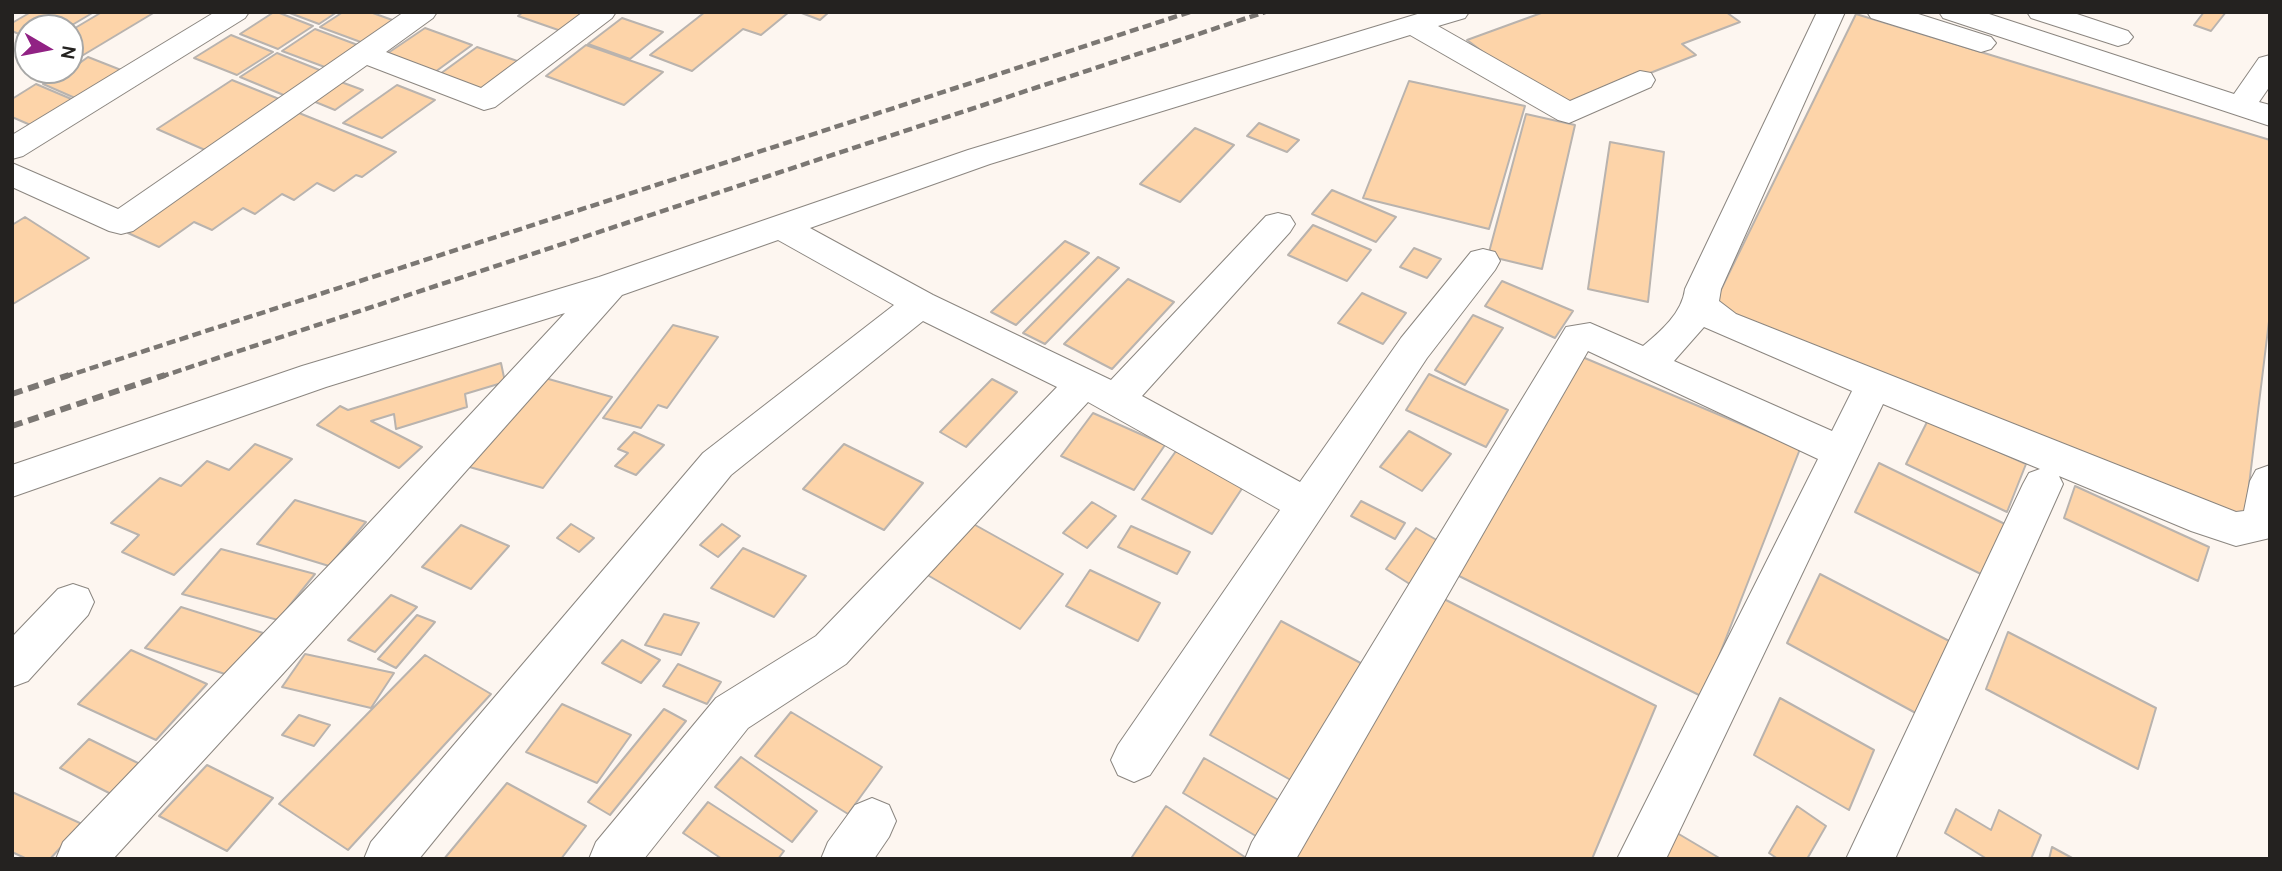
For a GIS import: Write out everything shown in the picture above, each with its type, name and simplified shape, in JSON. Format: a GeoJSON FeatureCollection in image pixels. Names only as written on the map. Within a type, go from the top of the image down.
{"type":"FeatureCollection","features":[{"type":"Feature","properties":{"kind":"street"},"geometry":{"type":"LineString","coordinates":[[12,149],[235,12]]}},
{"type":"Feature","properties":{"kind":"street"},"geometry":{"type":"LineString","coordinates":[[12,174],[121,223],[423,12]]}},
{"type":"Feature","properties":{"kind":"street"},"geometry":{"type":"LineString","coordinates":[[363,52],[484,100],[602,12]]}},
{"type":"Feature","properties":{"kind":"street"},"geometry":{"type":"LineString","coordinates":[[12,481],[315,376],[611,286],[979,158],[1455,12]]}},
{"type":"Feature","properties":{"kind":"street"},"geometry":{"type":"LineString","coordinates":[[1646,364],[1673,341],[1701,306],[1703,289],[1831,12]]}},
{"type":"Feature","properties":{"kind":"street"},"geometry":{"type":"LineString","coordinates":[[1881,12],[1951,19],[2119,47]]}},
{"type":"Feature","properties":{"kind":"street"},"geometry":{"type":"LineString","coordinates":[[2041,12],[2241,106],[2270,116]]}},
{"type":"Feature","properties":{"kind":"street"},"geometry":{"type":"LineString","coordinates":[[1414,25],[1569,113],[1640,80]]}},
{"type":"Feature","properties":{"kind":"street"},"geometry":{"type":"LineString","coordinates":[[2241,106],[2270,64]]}},
{"type":"Feature","properties":{"kind":"street"},"geometry":{"type":"LineString","coordinates":[[613,859],[732,713],[831,650],[1278,223]]}},
{"type":"Feature","properties":{"kind":"street"},"geometry":{"type":"LineString","coordinates":[[779,226],[920,304],[1099,392],[1306,505]]}},
{"type":"Feature","properties":{"kind":"street"},"geometry":{"type":"LineString","coordinates":[[1134,760],[1414,348],[1483,261]]}},
{"type":"Feature","properties":{"kind":"street"},"geometry":{"type":"LineString","coordinates":[[80,859],[382,537],[611,286]]}},
{"type":"Feature","properties":{"kind":"street"},"geometry":{"type":"LineString","coordinates":[[388,859],[717,464],[920,304]]}},
{"type":"Feature","properties":{"kind":"street"},"geometry":{"type":"LineString","coordinates":[[1701,306],[1723,323],[2205,519],[2236,528],[2259,525],[2270,481]]}},
{"type":"Feature","properties":{"kind":"street"},"geometry":{"type":"LineString","coordinates":[[1269,859],[1579,336],[1590,336],[1841,452]]}},
{"type":"Feature","properties":{"kind":"street"},"geometry":{"type":"LineString","coordinates":[[1641,859],[1874,384]]}},
{"type":"Feature","properties":{"kind":"street"},"geometry":{"type":"LineString","coordinates":[[1870,859],[2043,484]]}},
{"type":"Feature","properties":{"kind":"street"},"geometry":{"type":"LineString","coordinates":[[12,667],[73,602]]}},
{"type":"Feature","properties":{"kind":"street"},"geometry":{"type":"LineString","coordinates":[[845,859],[872,821]]}},
{"type":"Feature","properties":{"kind":"building"},"geometry":{"type":"Polygon","coordinates":[[[94,12],[84,18],[84,14],[28,14],[94,12]]]}},
{"type":"Feature","properties":{"kind":"building"},"geometry":{"type":"Polygon","coordinates":[[[102,12],[155,12],[84,55],[84,23],[102,12]]]}},
{"type":"Feature","properties":{"kind":"building"},"geometry":{"type":"Polygon","coordinates":[[[274,12],[313,26],[278,49],[240,34],[274,12]]]}},
{"type":"Feature","properties":{"kind":"building"},"geometry":{"type":"Polygon","coordinates":[[[287,12],[337,12],[319,24],[287,12]]]}},
{"type":"Feature","properties":{"kind":"building"},"geometry":{"type":"Polygon","coordinates":[[[343,12],[370,12],[398,22],[366,44],[320,27],[343,12]]]}},
{"type":"Feature","properties":{"kind":"building"},"geometry":{"type":"Polygon","coordinates":[[[523,12],[590,12],[564,32],[518,16],[523,12]]]}},
{"type":"Feature","properties":{"kind":"building"},"geometry":{"type":"Polygon","coordinates":[[[705,12],[789,12],[761,35],[743,29],[692,71],[650,55],[705,12]]]}},
{"type":"Feature","properties":{"kind":"building"},"geometry":{"type":"Polygon","coordinates":[[[799,12],[829,12],[820,20],[799,12]]]}},
{"type":"Feature","properties":{"kind":"building"},"geometry":{"type":"Polygon","coordinates":[[[1544,12],[1726,12],[1740,22],[1682,44],[1696,55],[1566,106],[1531,88],[1467,40],[1544,12]]]}},
{"type":"Feature","properties":{"kind":"building"},"geometry":{"type":"Polygon","coordinates":[[[2204,12],[2226,12],[2211,31],[2194,25],[2204,12]]]}},
{"type":"Feature","properties":{"kind":"building"},"geometry":{"type":"Polygon","coordinates":[[[1856,14],[2270,140],[2270,313],[2245,518],[1712,308],[1856,14]]]}},
{"type":"Feature","properties":{"kind":"building"},"geometry":{"type":"Polygon","coordinates":[[[622,18],[663,32],[630,59],[588,44],[622,18]]]}},
{"type":"Feature","properties":{"kind":"building"},"geometry":{"type":"Polygon","coordinates":[[[425,28],[472,45],[435,72],[388,53],[425,28]]]}},
{"type":"Feature","properties":{"kind":"building"},"geometry":{"type":"Polygon","coordinates":[[[315,29],[363,47],[330,69],[282,51],[315,29]]]}},
{"type":"Feature","properties":{"kind":"building"},"geometry":{"type":"Polygon","coordinates":[[[231,35],[273,52],[237,75],[194,58],[231,35]]]}},
{"type":"Feature","properties":{"kind":"building"},"geometry":{"type":"Polygon","coordinates":[[[586,45],[663,72],[624,105],[546,76],[586,45]]]}},
{"type":"Feature","properties":{"kind":"building"},"geometry":{"type":"Polygon","coordinates":[[[477,47],[523,63],[486,91],[440,74],[477,47]]]}},
{"type":"Feature","properties":{"kind":"building"},"geometry":{"type":"Polygon","coordinates":[[[277,53],[322,71],[286,96],[240,77],[277,53]]]}},
{"type":"Feature","properties":{"kind":"building"},"geometry":{"type":"Polygon","coordinates":[[[88,57],[121,70],[75,98],[43,84],[84,84],[84,60],[88,57]]]}},
{"type":"Feature","properties":{"kind":"building"},"geometry":{"type":"Polygon","coordinates":[[[232,80],[279,99],[205,150],[157,129],[232,80]]]}},
{"type":"Feature","properties":{"kind":"building"},"geometry":{"type":"Polygon","coordinates":[[[1409,81],[1525,106],[1489,229],[1363,198],[1409,81]]]}},
{"type":"Feature","properties":{"kind":"building"},"geometry":{"type":"Polygon","coordinates":[[[341,82],[363,90],[335,110],[313,101],[341,82]]]}},
{"type":"Feature","properties":{"kind":"building"},"geometry":{"type":"Polygon","coordinates":[[[36,84],[76,101],[35,127],[12,117],[12,99],[36,84]]]}},
{"type":"Feature","properties":{"kind":"building"},"geometry":{"type":"Polygon","coordinates":[[[397,85],[435,100],[382,138],[343,123],[397,85]]]}},
{"type":"Feature","properties":{"kind":"building"},"geometry":{"type":"Polygon","coordinates":[[[299,113],[396,152],[362,177],[356,175],[334,191],[317,183],[294,200],[282,194],[255,214],[243,208],[212,230],[194,222],[159,247],[128,233],[299,113]]]}},
{"type":"Feature","properties":{"kind":"building"},"geometry":{"type":"Polygon","coordinates":[[[1526,114],[1575,125],[1542,269],[1488,256],[1526,114]]]}},
{"type":"Feature","properties":{"kind":"building"},"geometry":{"type":"Polygon","coordinates":[[[1259,123],[1299,140],[1287,152],[1247,136],[1259,123]]]}},
{"type":"Feature","properties":{"kind":"building"},"geometry":{"type":"Polygon","coordinates":[[[1195,128],[1234,145],[1180,202],[1140,184],[1195,128]]]}},
{"type":"Feature","properties":{"kind":"building"},"geometry":{"type":"Polygon","coordinates":[[[1610,142],[1664,152],[1648,302],[1588,289],[1610,142]]]}},
{"type":"Feature","properties":{"kind":"building"},"geometry":{"type":"Polygon","coordinates":[[[1332,190],[1396,217],[1376,242],[1312,214],[1332,190]]]}},
{"type":"Feature","properties":{"kind":"building"},"geometry":{"type":"Polygon","coordinates":[[[25,217],[89,258],[13,304],[12,225],[25,217]]]}},
{"type":"Feature","properties":{"kind":"building"},"geometry":{"type":"Polygon","coordinates":[[[1313,225],[1371,250],[1347,281],[1288,255],[1313,225]]]}},
{"type":"Feature","properties":{"kind":"building"},"geometry":{"type":"Polygon","coordinates":[[[1065,241],[1089,253],[1016,325],[991,312],[1065,241]]]}},
{"type":"Feature","properties":{"kind":"building"},"geometry":{"type":"Polygon","coordinates":[[[1414,248],[1441,259],[1427,278],[1400,267],[1414,248]]]}},
{"type":"Feature","properties":{"kind":"building"},"geometry":{"type":"Polygon","coordinates":[[[1098,257],[1119,268],[1045,344],[1023,333],[1098,257]]]}},
{"type":"Feature","properties":{"kind":"building"},"geometry":{"type":"Polygon","coordinates":[[[1128,279],[1174,302],[1112,369],[1064,344],[1128,279]]]}},
{"type":"Feature","properties":{"kind":"building"},"geometry":{"type":"Polygon","coordinates":[[[1502,281],[1573,311],[1555,338],[1485,306],[1502,281]]]}},
{"type":"Feature","properties":{"kind":"building"},"geometry":{"type":"Polygon","coordinates":[[[1362,293],[1406,313],[1383,344],[1338,323],[1362,293]]]}},
{"type":"Feature","properties":{"kind":"building"},"geometry":{"type":"Polygon","coordinates":[[[1473,315],[1503,328],[1465,385],[1435,370],[1473,315]]]}},
{"type":"Feature","properties":{"kind":"building"},"geometry":{"type":"Polygon","coordinates":[[[673,325],[718,337],[667,408],[658,405],[641,428],[603,418],[673,325]]]}},
{"type":"Feature","properties":{"kind":"building"},"geometry":{"type":"Polygon","coordinates":[[[1580,356],[1800,449],[1703,697],[1457,575],[1580,356]]]}},
{"type":"Feature","properties":{"kind":"building"},"geometry":{"type":"Polygon","coordinates":[[[501,363],[505,382],[465,394],[467,407],[396,429],[394,414],[371,421],[422,447],[399,468],[317,425],[340,406],[348,410],[501,363]]]}},
{"type":"Feature","properties":{"kind":"building"},"geometry":{"type":"Polygon","coordinates":[[[1429,374],[1508,410],[1486,447],[1406,410],[1429,374]]]}},
{"type":"Feature","properties":{"kind":"building"},"geometry":{"type":"Polygon","coordinates":[[[538,376],[612,397],[543,488],[466,466],[538,376]]]}},
{"type":"Feature","properties":{"kind":"building"},"geometry":{"type":"Polygon","coordinates":[[[992,379],[1017,392],[966,447],[940,432],[992,379]]]}},
{"type":"Feature","properties":{"kind":"building"},"geometry":{"type":"Polygon","coordinates":[[[1093,413],[1165,445],[1134,490],[1061,456],[1093,413]]]}},
{"type":"Feature","properties":{"kind":"building"},"geometry":{"type":"Polygon","coordinates":[[[1928,420],[2026,464],[2007,512],[1906,464],[1928,420]]]}},
{"type":"Feature","properties":{"kind":"building"},"geometry":{"type":"Polygon","coordinates":[[[1409,431],[1451,454],[1422,491],[1380,467],[1409,431]]]}},
{"type":"Feature","properties":{"kind":"building"},"geometry":{"type":"Polygon","coordinates":[[[634,432],[664,445],[636,475],[615,466],[628,453],[618,449],[634,432]]]}},
{"type":"Feature","properties":{"kind":"building"},"geometry":{"type":"Polygon","coordinates":[[[255,444],[292,459],[174,575],[122,552],[139,535],[111,523],[160,478],[181,486],[207,461],[229,470],[255,444]]]}},
{"type":"Feature","properties":{"kind":"building"},"geometry":{"type":"Polygon","coordinates":[[[844,444],[923,483],[884,530],[803,489],[844,444]]]}},
{"type":"Feature","properties":{"kind":"building"},"geometry":{"type":"Polygon","coordinates":[[[1176,451],[1245,484],[1212,534],[1142,499],[1176,451]]]}},
{"type":"Feature","properties":{"kind":"building"},"geometry":{"type":"Polygon","coordinates":[[[1879,463],[2009,526],[1989,578],[1855,512],[1879,463]]]}},
{"type":"Feature","properties":{"kind":"building"},"geometry":{"type":"Polygon","coordinates":[[[2075,486],[2209,547],[2198,581],[2064,518],[2075,486]]]}},
{"type":"Feature","properties":{"kind":"building"},"geometry":{"type":"Polygon","coordinates":[[[295,500],[366,522],[329,566],[257,544],[295,500]]]}},
{"type":"Feature","properties":{"kind":"building"},"geometry":{"type":"Polygon","coordinates":[[[1361,501],[1405,523],[1395,539],[1351,516],[1361,501]]]}},
{"type":"Feature","properties":{"kind":"building"},"geometry":{"type":"Polygon","coordinates":[[[1092,502],[1116,516],[1087,548],[1063,533],[1092,502]]]}},
{"type":"Feature","properties":{"kind":"building"},"geometry":{"type":"Polygon","coordinates":[[[968,521],[1063,574],[1020,629],[924,573],[968,521]]]}},
{"type":"Feature","properties":{"kind":"building"},"geometry":{"type":"Polygon","coordinates":[[[571,524],[594,538],[579,552],[557,538],[571,524]]]}},
{"type":"Feature","properties":{"kind":"building"},"geometry":{"type":"Polygon","coordinates":[[[722,524],[740,536],[718,557],[700,545],[722,524]]]}},
{"type":"Feature","properties":{"kind":"building"},"geometry":{"type":"Polygon","coordinates":[[[461,525],[509,546],[471,589],[422,567],[461,525]]]}},
{"type":"Feature","properties":{"kind":"building"},"geometry":{"type":"Polygon","coordinates":[[[1131,526],[1190,552],[1177,574],[1118,547],[1131,526]]]}},
{"type":"Feature","properties":{"kind":"building"},"geometry":{"type":"Polygon","coordinates":[[[1416,528],[1447,546],[1416,588],[1386,569],[1416,528]]]}},
{"type":"Feature","properties":{"kind":"building"},"geometry":{"type":"Polygon","coordinates":[[[743,548],[806,576],[774,617],[711,588],[743,548]]]}},
{"type":"Feature","properties":{"kind":"building"},"geometry":{"type":"Polygon","coordinates":[[[221,549],[315,574],[278,620],[182,594],[221,549]]]}},
{"type":"Feature","properties":{"kind":"building"},"geometry":{"type":"Polygon","coordinates":[[[1090,570],[1160,603],[1138,641],[1066,606],[1090,570]]]}},
{"type":"Feature","properties":{"kind":"building"},"geometry":{"type":"Polygon","coordinates":[[[1820,574],[1953,643],[1923,717],[1787,643],[1820,574]]]}},
{"type":"Feature","properties":{"kind":"building"},"geometry":{"type":"Polygon","coordinates":[[[391,595],[417,607],[375,652],[348,640],[391,595]]]}},
{"type":"Feature","properties":{"kind":"building"},"geometry":{"type":"Polygon","coordinates":[[[1438,596],[1656,706],[1592,859],[1290,859],[1438,596]]]}},
{"type":"Feature","properties":{"kind":"building"},"geometry":{"type":"Polygon","coordinates":[[[181,607],[263,633],[228,675],[145,648],[181,607]]]}},
{"type":"Feature","properties":{"kind":"building"},"geometry":{"type":"Polygon","coordinates":[[[664,614],[699,623],[681,655],[645,645],[664,614]]]}},
{"type":"Feature","properties":{"kind":"building"},"geometry":{"type":"Polygon","coordinates":[[[417,615],[435,622],[396,668],[378,659],[417,615]]]}},
{"type":"Feature","properties":{"kind":"building"},"geometry":{"type":"Polygon","coordinates":[[[1281,621],[1372,669],[1305,788],[1210,735],[1281,621]]]}},
{"type":"Feature","properties":{"kind":"building"},"geometry":{"type":"Polygon","coordinates":[[[2008,632],[2156,708],[2138,769],[1986,689],[2008,632]]]}},
{"type":"Feature","properties":{"kind":"building"},"geometry":{"type":"Polygon","coordinates":[[[622,640],[660,660],[641,683],[602,663],[622,640]]]}},
{"type":"Feature","properties":{"kind":"building"},"geometry":{"type":"Polygon","coordinates":[[[131,650],[207,684],[156,740],[78,704],[131,650]]]}},
{"type":"Feature","properties":{"kind":"building"},"geometry":{"type":"Polygon","coordinates":[[[305,654],[394,673],[371,708],[282,687],[305,654]]]}},
{"type":"Feature","properties":{"kind":"building"},"geometry":{"type":"Polygon","coordinates":[[[425,655],[491,694],[348,850],[279,804],[425,655]]]}},
{"type":"Feature","properties":{"kind":"building"},"geometry":{"type":"Polygon","coordinates":[[[678,664],[721,682],[707,704],[663,686],[678,664]]]}},
{"type":"Feature","properties":{"kind":"building"},"geometry":{"type":"Polygon","coordinates":[[[1780,698],[1874,750],[1849,810],[1754,755],[1780,698]]]}},
{"type":"Feature","properties":{"kind":"building"},"geometry":{"type":"Polygon","coordinates":[[[562,704],[631,735],[597,783],[526,752],[562,704]]]}},
{"type":"Feature","properties":{"kind":"building"},"geometry":{"type":"Polygon","coordinates":[[[664,709],[686,721],[610,815],[588,802],[664,709]]]}},
{"type":"Feature","properties":{"kind":"building"},"geometry":{"type":"Polygon","coordinates":[[[791,712],[882,767],[848,814],[755,756],[791,712]]]}},
{"type":"Feature","properties":{"kind":"building"},"geometry":{"type":"Polygon","coordinates":[[[299,715],[330,725],[314,746],[282,735],[299,715]]]}},
{"type":"Feature","properties":{"kind":"building"},"geometry":{"type":"Polygon","coordinates":[[[89,739],[144,766],[115,796],[60,768],[89,739]]]}},
{"type":"Feature","properties":{"kind":"building"},"geometry":{"type":"Polygon","coordinates":[[[741,757],[817,811],[792,842],[715,787],[741,757]]]}},
{"type":"Feature","properties":{"kind":"building"},"geometry":{"type":"Polygon","coordinates":[[[1204,758],[1282,802],[1261,839],[1183,793],[1204,758]]]}},
{"type":"Feature","properties":{"kind":"building"},"geometry":{"type":"Polygon","coordinates":[[[207,765],[273,798],[227,851],[159,816],[207,765]]]}},
{"type":"Feature","properties":{"kind":"building"},"geometry":{"type":"Polygon","coordinates":[[[507,783],[586,826],[561,859],[444,859],[507,783]]]}},
{"type":"Feature","properties":{"kind":"building"},"geometry":{"type":"Polygon","coordinates":[[[12,792],[82,824],[50,859],[27,859],[12,852],[12,792]]]}},
{"type":"Feature","properties":{"kind":"building"},"geometry":{"type":"Polygon","coordinates":[[[708,802],[784,851],[778,859],[722,859],[683,833],[708,802]]]}},
{"type":"Feature","properties":{"kind":"building"},"geometry":{"type":"Polygon","coordinates":[[[1166,806],[1248,859],[1135,859],[1132,857],[1166,806]]]}},
{"type":"Feature","properties":{"kind":"building"},"geometry":{"type":"Polygon","coordinates":[[[1797,806],[1826,826],[1807,859],[1778,859],[1769,853],[1797,806]]]}},
{"type":"Feature","properties":{"kind":"building"},"geometry":{"type":"Polygon","coordinates":[[[1956,809],[1991,830],[1999,810],[2041,835],[2031,859],[1987,859],[1945,833],[1956,809]]]}},
{"type":"Feature","properties":{"kind":"building"},"geometry":{"type":"Polygon","coordinates":[[[1672,830],[1721,859],[1659,859],[1672,830]]]}},
{"type":"Feature","properties":{"kind":"building"},"geometry":{"type":"Polygon","coordinates":[[[2052,847],[2074,859],[2049,859],[2052,847]]]}},
{"type":"Feature","properties":{"kind":"railway"},"geometry":{"type":"LineString","coordinates":[[64,377],[1190,12]]}},
{"type":"Feature","properties":{"kind":"railway"},"geometry":{"type":"LineString","coordinates":[[160,377],[1265,12]]}},
{"type":"Feature","properties":{"kind":"railway"},"geometry":{"type":"LineString","coordinates":[[12,394],[69,375]]}},
{"type":"Feature","properties":{"kind":"railway"},"geometry":{"type":"LineString","coordinates":[[12,426],[165,375]]}}]}
